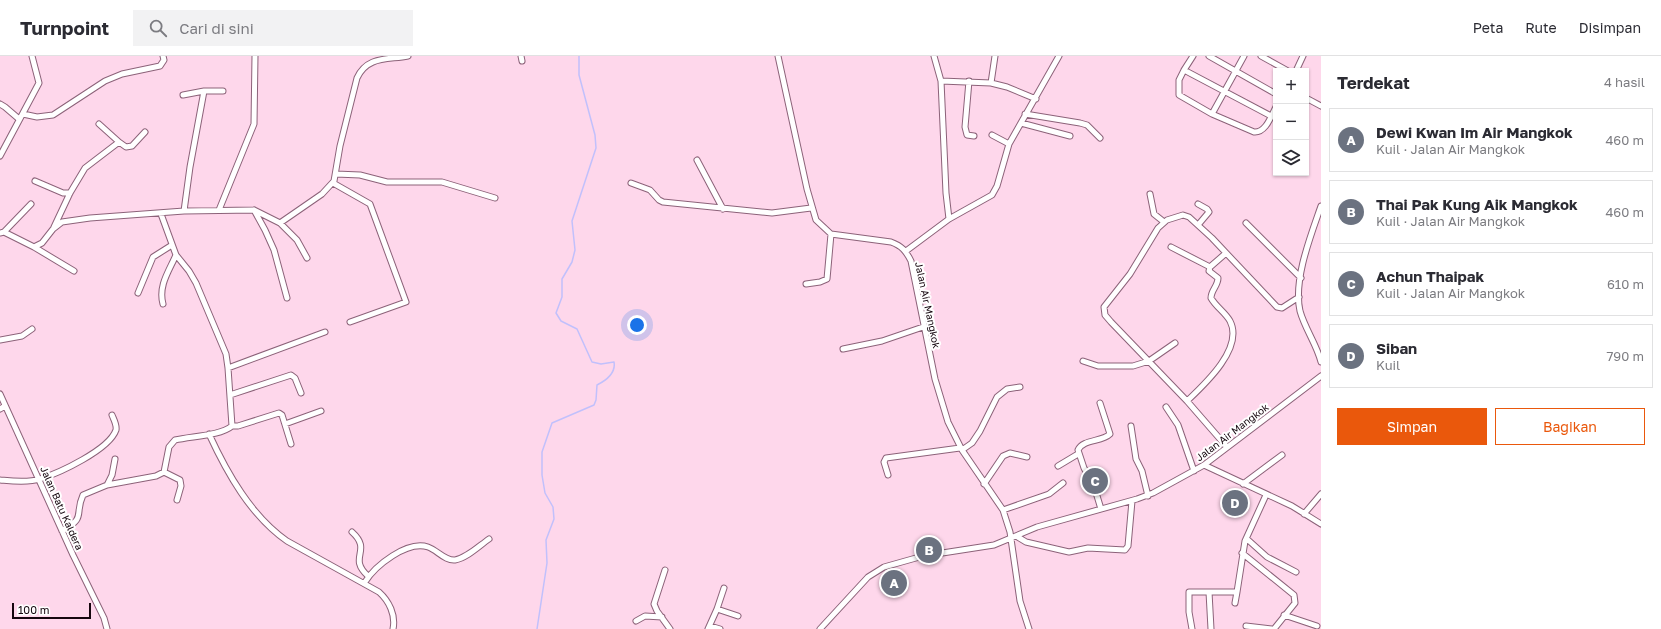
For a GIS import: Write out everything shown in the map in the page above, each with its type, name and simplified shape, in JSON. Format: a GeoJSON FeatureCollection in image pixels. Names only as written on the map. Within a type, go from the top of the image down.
{"type":"FeatureCollection","features":[{"type":"Feature","properties":{"kind":"street"},"geometry":{"type":"LineString","coordinates":[[0,156],[40,83],[32,56]]}},
{"type":"Feature","properties":{"kind":"street"},"geometry":{"type":"LineString","coordinates":[[23,114],[37,117],[54,115],[105,81],[122,74],[160,66],[164,60],[163,56]]}},
{"type":"Feature","properties":{"kind":"street"},"geometry":{"type":"LineString","coordinates":[[219,210],[254,124],[255,56]]}},
{"type":"Feature","properties":{"kind":"street"},"geometry":{"type":"LineString","coordinates":[[280,223],[322,194],[333,183],[336,174],[341,140],[357,78],[361,69],[367,63],[408,56]]}},
{"type":"Feature","properties":{"kind":"street"},"geometry":{"type":"LineString","coordinates":[[778,56],[812,208],[816,220],[830,234],[827,279],[820,282],[806,284]]}},
{"type":"Feature","properties":{"kind":"street"},"geometry":{"type":"LineString","coordinates":[[934,56],[941,81],[946,193],[949,219]]}},
{"type":"Feature","properties":{"kind":"street"},"geometry":{"type":"LineString","coordinates":[[991,83],[995,56]]}},
{"type":"Feature","properties":{"kind":"street"},"geometry":{"type":"LineString","coordinates":[[906,251],[949,219],[992,195],[997,186],[1009,144],[1025,114],[1036,99],[1059,56]]}},
{"type":"Feature","properties":{"kind":"street"},"geometry":{"type":"LineString","coordinates":[[1193,56],[1179,80],[1179,95],[1212,114],[1254,132],[1263,130],[1273,112]]}},
{"type":"Feature","properties":{"kind":"street"},"geometry":{"type":"LineString","coordinates":[[1210,56],[1235,72],[1273,92]]}},
{"type":"Feature","properties":{"kind":"street"},"geometry":{"type":"LineString","coordinates":[[1212,114],[1244,56]]}},
{"type":"Feature","properties":{"kind":"street"},"geometry":{"type":"LineString","coordinates":[[1261,56],[1283,68]]}},
{"type":"Feature","properties":{"kind":"street"},"geometry":{"type":"LineString","coordinates":[[1297,68],[1303,56]]}},
{"type":"Feature","properties":{"kind":"street"},"geometry":{"type":"LineString","coordinates":[[1184,70],[1271,116]]}},
{"type":"Feature","properties":{"kind":"street"},"geometry":{"type":"LineString","coordinates":[[941,81],[991,83],[1007,87],[1036,99]]}},
{"type":"Feature","properties":{"kind":"street"},"geometry":{"type":"LineString","coordinates":[[969,81],[965,133],[967,135],[974,136]]}},
{"type":"Feature","properties":{"kind":"street"},"geometry":{"type":"LineString","coordinates":[[184,211],[190,167],[204,91]]}},
{"type":"Feature","properties":{"kind":"street"},"geometry":{"type":"LineString","coordinates":[[183,95],[204,91],[222,91]]}},
{"type":"Feature","properties":{"kind":"street"},"geometry":{"type":"LineString","coordinates":[[1309,100],[1321,106]]}},
{"type":"Feature","properties":{"kind":"street"},"geometry":{"type":"LineString","coordinates":[[0,104],[19,120]]}},
{"type":"Feature","properties":{"kind":"street"},"geometry":{"type":"LineString","coordinates":[[1025,114],[1087,125],[1100,138]]}},
{"type":"Feature","properties":{"kind":"street"},"geometry":{"type":"LineString","coordinates":[[1021,123],[1070,136]]}},
{"type":"Feature","properties":{"kind":"street"},"geometry":{"type":"LineString","coordinates":[[99,124],[126,147],[132,146],[145,132]]}},
{"type":"Feature","properties":{"kind":"street"},"geometry":{"type":"LineString","coordinates":[[992,135],[1009,144]]}},
{"type":"Feature","properties":{"kind":"street"},"geometry":{"type":"LineString","coordinates":[[34,247],[42,243],[53,228],[70,193],[85,168],[119,142]]}},
{"type":"Feature","properties":{"kind":"street"},"geometry":{"type":"LineString","coordinates":[[697,160],[723,209]]}},
{"type":"Feature","properties":{"kind":"street"},"geometry":{"type":"LineString","coordinates":[[336,174],[360,175],[387,182],[442,182],[495,198]]}},
{"type":"Feature","properties":{"kind":"street"},"geometry":{"type":"LineString","coordinates":[[35,181],[63,193],[70,193]]}},
{"type":"Feature","properties":{"kind":"street"},"geometry":{"type":"LineString","coordinates":[[333,183],[370,204],[406,302],[350,322]]}},
{"type":"Feature","properties":{"kind":"street"},"geometry":{"type":"LineString","coordinates":[[631,183],[650,190],[661,202],[772,213],[812,208]]}},
{"type":"Feature","properties":{"kind":"street"},"geometry":{"type":"LineString","coordinates":[[1150,194],[1154,214],[1164,222]]}},
{"type":"Feature","properties":{"kind":"street"},"geometry":{"type":"LineString","coordinates":[[31,204],[2,233],[34,247],[74,271]]}},
{"type":"Feature","properties":{"kind":"street"},"geometry":{"type":"LineString","coordinates":[[1198,204],[1207,209],[1209,212],[1198,225]]}},
{"type":"Feature","properties":{"kind":"street"},"geometry":{"type":"LineString","coordinates":[[1321,206],[1310,238],[1301,278],[1299,297],[1300,311],[1321,362]]}},
{"type":"Feature","properties":{"kind":"street"},"geometry":{"type":"LineString","coordinates":[[254,210],[274,250],[288,298]]}},
{"type":"Feature","properties":{"kind":"street"},"geometry":{"type":"LineString","coordinates":[[53,228],[67,221],[90,218],[161,214],[184,211],[254,210],[280,223],[297,240],[307,258]]}},
{"type":"Feature","properties":{"kind":"street"},"geometry":{"type":"LineString","coordinates":[[161,214],[176,255],[189,271],[196,283],[226,354],[232,426]]}},
{"type":"Feature","properties":{"kind":"street"},"geometry":{"type":"LineString","coordinates":[[1227,447],[1187,401],[1105,315],[1104,307],[1130,274],[1164,222],[1176,216],[1183,215],[1198,225],[1277,307],[1282,308],[1299,297]]}},
{"type":"Feature","properties":{"kind":"street"},"geometry":{"type":"LineString","coordinates":[[1246,223],[1301,278]]}},
{"type":"Feature","properties":{"kind":"street","name":"Jalan Air Mangkok"},"geometry":{"type":"LineString","coordinates":[[830,234],[891,242],[906,251],[913,269],[923,327],[935,379],[948,422],[961,449],[1003,510],[1014,537],[1016,581],[1029,629]]}},
{"type":"Feature","properties":{"kind":"street"},"geometry":{"type":"LineString","coordinates":[[138,293],[153,257],[172,245]]}},
{"type":"Feature","properties":{"kind":"street"},"geometry":{"type":"LineString","coordinates":[[1171,247],[1210,267]]}},
{"type":"Feature","properties":{"kind":"street"},"geometry":{"type":"LineString","coordinates":[[1210,267],[1226,253]]}},
{"type":"Feature","properties":{"kind":"street"},"geometry":{"type":"LineString","coordinates":[[163,304],[161,296],[164,280],[176,255]]}},
{"type":"Feature","properties":{"kind":"street"},"geometry":{"type":"LineString","coordinates":[[1187,401],[1226,357],[1232,345],[1233,329],[1230,322],[1211,298],[1211,293],[1218,281],[1218,278],[1209,271],[1210,267]]}},
{"type":"Feature","properties":{"kind":"street"},"geometry":{"type":"LineString","coordinates":[[843,349],[882,341],[923,327]]}},
{"type":"Feature","properties":{"kind":"street"},"geometry":{"type":"LineString","coordinates":[[0,340],[22,336],[32,330]]}},
{"type":"Feature","properties":{"kind":"street"},"geometry":{"type":"LineString","coordinates":[[228,368],[325,332]]}},
{"type":"Feature","properties":{"kind":"street"},"geometry":{"type":"LineString","coordinates":[[1083,361],[1098,366],[1133,366],[1149,361],[1175,343]]}},
{"type":"Feature","properties":{"kind":"street"},"geometry":{"type":"LineString","coordinates":[[230,395],[291,375],[295,378],[302,392]]}},
{"type":"Feature","properties":{"kind":"street","name":"Jalan Air Mangkok"},"geometry":{"type":"LineString","coordinates":[[820,629],[868,577],[884,567],[923,556],[994,545],[1037,527],[1148,496],[1204,465],[1321,376]]}},
{"type":"Feature","properties":{"kind":"street"},"geometry":{"type":"LineString","coordinates":[[888,475],[884,462],[886,458],[961,449],[972,443],[980,431],[997,397],[1007,389],[1020,387]]}},
{"type":"Feature","properties":{"kind":"street","name":"Jalan Batu Kaldera"},"geometry":{"type":"LineString","coordinates":[[0,394],[62,531],[104,618],[107,629]]}},
{"type":"Feature","properties":{"kind":"street"},"geometry":{"type":"LineString","coordinates":[[1100,403],[1110,434],[1106,437],[1081,445],[1078,450],[1078,454],[1094,486],[1101,509]]}},
{"type":"Feature","properties":{"kind":"street"},"geometry":{"type":"LineString","coordinates":[[0,409],[5,406]]}},
{"type":"Feature","properties":{"kind":"street"},"geometry":{"type":"LineString","coordinates":[[1166,407],[1178,425],[1194,471]]}},
{"type":"Feature","properties":{"kind":"street"},"geometry":{"type":"LineString","coordinates":[[285,424],[321,411]]}},
{"type":"Feature","properties":{"kind":"street"},"geometry":{"type":"LineString","coordinates":[[62,531],[75,524],[79,517],[83,495],[107,485],[156,476],[164,472],[172,443],[179,439],[209,434],[279,413],[282,416],[291,444]]}},
{"type":"Feature","properties":{"kind":"street"},"geometry":{"type":"LineString","coordinates":[[0,480],[39,479],[90,456],[103,447],[116,430],[116,425],[112,415]]}},
{"type":"Feature","properties":{"kind":"street"},"geometry":{"type":"LineString","coordinates":[[1132,426],[1136,459],[1142,471],[1148,496]]}},
{"type":"Feature","properties":{"kind":"street"},"geometry":{"type":"LineString","coordinates":[[209,434],[234,481],[273,531],[287,541],[365,582],[384,596],[393,614],[394,629]]}},
{"type":"Feature","properties":{"kind":"street"},"geometry":{"type":"LineString","coordinates":[[984,484],[1003,456],[1010,454],[1027,457]]}},
{"type":"Feature","properties":{"kind":"street"},"geometry":{"type":"LineString","coordinates":[[1058,466],[1078,454]]}},
{"type":"Feature","properties":{"kind":"street"},"geometry":{"type":"LineString","coordinates":[[1243,484],[1282,455]]}},
{"type":"Feature","properties":{"kind":"street"},"geometry":{"type":"LineString","coordinates":[[107,485],[112,475],[115,459]]}},
{"type":"Feature","properties":{"kind":"street"},"geometry":{"type":"LineString","coordinates":[[1204,465],[1292,506],[1321,524]]}},
{"type":"Feature","properties":{"kind":"street"},"geometry":{"type":"LineString","coordinates":[[164,472],[180,480],[181,486],[177,500]]}},
{"type":"Feature","properties":{"kind":"street"},"geometry":{"type":"LineString","coordinates":[[1003,510],[1049,494],[1063,483]]}},
{"type":"Feature","properties":{"kind":"street"},"geometry":{"type":"LineString","coordinates":[[1304,514],[1321,494]]}},
{"type":"Feature","properties":{"kind":"street"},"geometry":{"type":"LineString","coordinates":[[1235,603],[1242,553],[1246,539],[1266,495]]}},
{"type":"Feature","properties":{"kind":"street"},"geometry":{"type":"LineString","coordinates":[[1014,537],[1026,542],[1069,552],[1088,548],[1125,550],[1128,546],[1132,501]]}},
{"type":"Feature","properties":{"kind":"street"},"geometry":{"type":"LineString","coordinates":[[352,532],[362,544],[358,560],[359,566],[368,576]]}},
{"type":"Feature","properties":{"kind":"street"},"geometry":{"type":"LineString","coordinates":[[365,582],[368,576],[400,551],[410,547],[429,547],[450,560],[455,560],[468,554],[488,539]]}},
{"type":"Feature","properties":{"kind":"street"},"geometry":{"type":"LineString","coordinates":[[1246,539],[1267,556],[1296,572]]}},
{"type":"Feature","properties":{"kind":"street"},"geometry":{"type":"LineString","coordinates":[[1242,553],[1294,595],[1295,603],[1273,629],[1246,626]]}},
{"type":"Feature","properties":{"kind":"street"},"geometry":{"type":"LineString","coordinates":[[665,570],[654,604],[656,610],[670,629]]}},
{"type":"Feature","properties":{"kind":"street"},"geometry":{"type":"LineString","coordinates":[[720,629],[709,627],[724,588]]}},
{"type":"Feature","properties":{"kind":"street"},"geometry":{"type":"LineString","coordinates":[[1192,629],[1188,595],[1191,591],[1237,592]]}},
{"type":"Feature","properties":{"kind":"street"},"geometry":{"type":"LineString","coordinates":[[1209,592],[1211,629]]}},
{"type":"Feature","properties":{"kind":"street"},"geometry":{"type":"LineString","coordinates":[[717,609],[738,616]]}},
{"type":"Feature","properties":{"kind":"street"},"geometry":{"type":"LineString","coordinates":[[1284,615],[1317,626]]}},
{"type":"Feature","properties":{"kind":"street"},"geometry":{"type":"LineString","coordinates":[[636,621],[645,616],[662,618]]}},
{"type":"Feature","properties":{"kind":"waterway"},"geometry":{"type":"LineString","coordinates":[[537,629],[547,563],[546,540],[554,519],[553,507],[545,493],[542,475],[542,452],[552,423],[594,405],[596,400],[597,385],[610,376],[614,370],[614,362],[601,364],[592,362],[577,329],[561,321],[556,313],[562,297],[562,279],[572,262],[575,250],[572,221],[596,148],[595,135],[579,75],[579,56]]}},
{"type":"Feature","properties":{"kind":"place","name":"Achun Thaipak"},"geometry":{"type":"Point","coordinates":[1095,481]}},
{"type":"Feature","properties":{"kind":"place","name":"Siban"},"geometry":{"type":"Point","coordinates":[1235,503]}},
{"type":"Feature","properties":{"kind":"place","name":"Thai Pak Kung Aik Mangkok"},"geometry":{"type":"Point","coordinates":[929,550]}},
{"type":"Feature","properties":{"kind":"place","name":"Dewi Kwan Im Air Mangkok"},"geometry":{"type":"Point","coordinates":[894,583]}}]}
